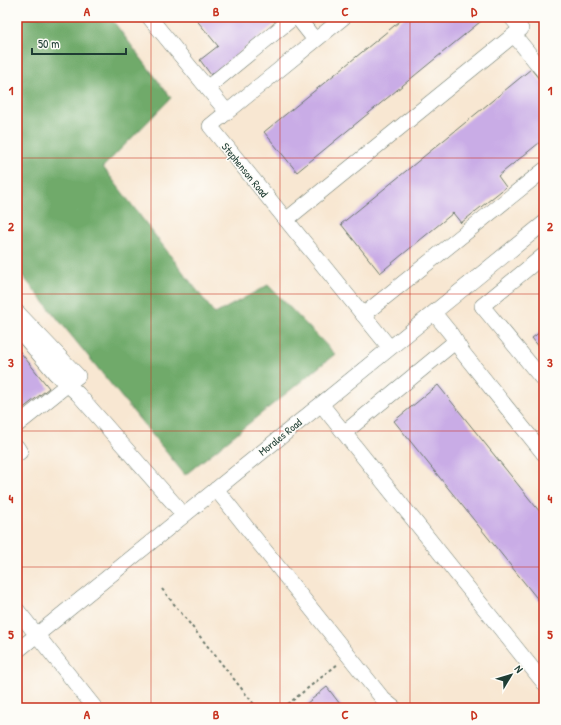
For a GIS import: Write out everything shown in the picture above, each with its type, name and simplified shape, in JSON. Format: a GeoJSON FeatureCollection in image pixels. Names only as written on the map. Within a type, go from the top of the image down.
{"type":"FeatureCollection","features":[{"type":"Feature","properties":{"kind":"street"},"geometry":{"type":"LineString","coordinates":[[149,17],[227,112]]}},
{"type":"Feature","properties":{"kind":"street"},"geometry":{"type":"LineString","coordinates":[[207,88],[296,17],[315,40]]}},
{"type":"Feature","properties":{"kind":"street","name":"Stephenson Road"},"geometry":{"type":"LineString","coordinates":[[344,17],[210,126],[390,348]]}},
{"type":"Feature","properties":{"kind":"street"},"geometry":{"type":"LineString","coordinates":[[286,220],[521,30],[511,17]]}},
{"type":"Feature","properties":{"kind":"street"},"geometry":{"type":"LineString","coordinates":[[514,35],[544,72]]}},
{"type":"Feature","properties":{"kind":"street"},"geometry":{"type":"LineString","coordinates":[[363,315],[544,170]]}},
{"type":"Feature","properties":{"kind":"street","name":"Morales Road"},"geometry":{"type":"LineString","coordinates":[[17,652],[184,514],[544,223]]}},
{"type":"Feature","properties":{"kind":"street"},"geometry":{"type":"LineString","coordinates":[[544,255],[482,306],[544,381]]}},
{"type":"Feature","properties":{"kind":"street"},"geometry":{"type":"LineString","coordinates":[[17,312],[78,376],[17,425]]}},
{"type":"Feature","properties":{"kind":"street"},"geometry":{"type":"LineString","coordinates":[[434,313],[456,341],[463,353],[544,454]]}},
{"type":"Feature","properties":{"kind":"street"},"geometry":{"type":"LineString","coordinates":[[17,328],[55,373],[67,384],[184,514]]}},
{"type":"Feature","properties":{"kind":"street"},"geometry":{"type":"LineString","coordinates":[[344,433],[456,341]]}},
{"type":"Feature","properties":{"kind":"street"},"geometry":{"type":"LineString","coordinates":[[321,404],[544,683]]}},
{"type":"Feature","properties":{"kind":"street"},"geometry":{"type":"LineString","coordinates":[[17,447],[20,452],[17,454]]}},
{"type":"Feature","properties":{"kind":"street"},"geometry":{"type":"LineString","coordinates":[[216,489],[383,699],[394,708]]}},
{"type":"Feature","properties":{"kind":"street"},"geometry":{"type":"LineString","coordinates":[[17,610],[95,708]]}},
{"type":"Feature","properties":{"kind":"path"},"geometry":{"type":"LineString","coordinates":[[162,589],[257,708]]}},
{"type":"Feature","properties":{"kind":"path"},"geometry":{"type":"LineString","coordinates":[[283,708],[348,655]]}},
{"type":"Feature","properties":{"kind":"green space"},"geometry":{"type":"Polygon","coordinates":[[[17,17],[110,17],[171,98],[103,167],[215,314],[268,285],[335,354],[185,475],[17,269],[17,17]]]}},
{"type":"Feature","properties":{"kind":"building"},"geometry":{"type":"Polygon","coordinates":[[[194,17],[271,17],[276,23],[211,75],[200,60],[218,46],[194,17]]]}},
{"type":"Feature","properties":{"kind":"building"},"geometry":{"type":"Polygon","coordinates":[[[405,17],[486,17],[297,172],[264,132],[405,17]]]}},
{"type":"Feature","properties":{"kind":"building"},"geometry":{"type":"Polygon","coordinates":[[[531,69],[544,85],[544,139],[498,176],[506,187],[461,223],[453,213],[380,273],[341,224],[531,69]]]}},
{"type":"Feature","properties":{"kind":"building"},"geometry":{"type":"Polygon","coordinates":[[[544,329],[544,353],[532,338],[544,329]]]}},
{"type":"Feature","properties":{"kind":"building"},"geometry":{"type":"Polygon","coordinates":[[[17,348],[49,388],[17,413],[17,348]]]}},
{"type":"Feature","properties":{"kind":"building"},"geometry":{"type":"Polygon","coordinates":[[[438,385],[544,517],[544,607],[394,421],[438,385]]]}},
{"type":"Feature","properties":{"kind":"building"},"geometry":{"type":"Polygon","coordinates":[[[327,687],[343,708],[301,708],[327,687]]]}}]}
